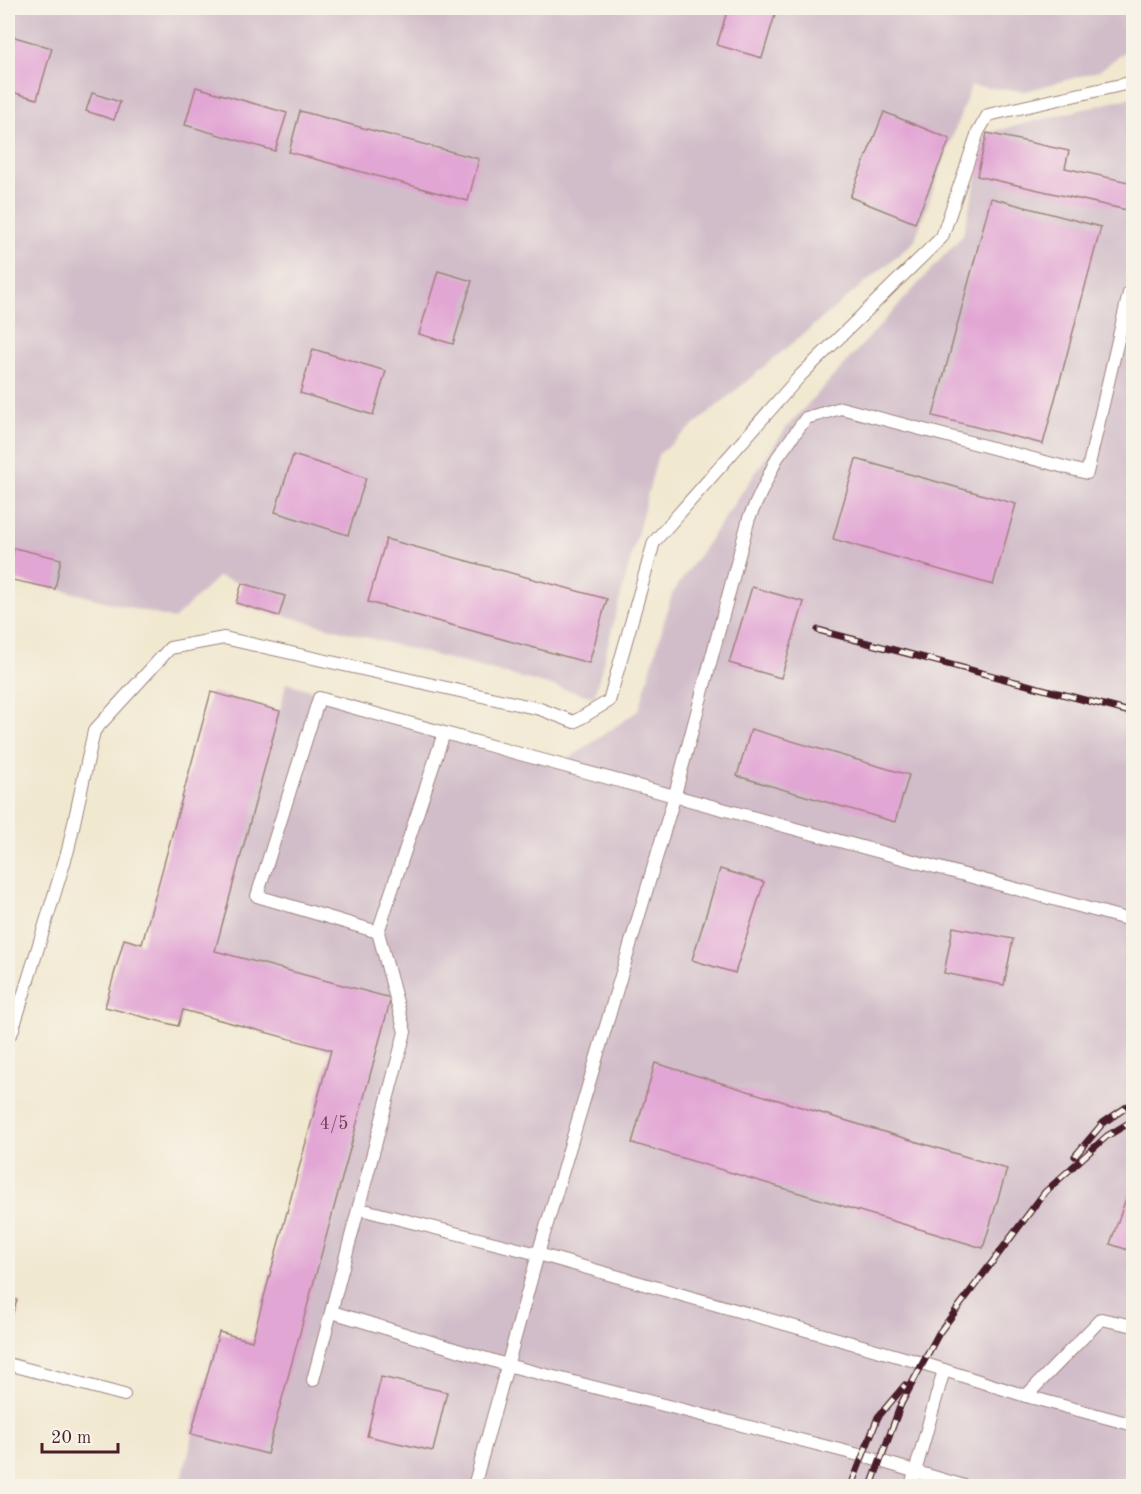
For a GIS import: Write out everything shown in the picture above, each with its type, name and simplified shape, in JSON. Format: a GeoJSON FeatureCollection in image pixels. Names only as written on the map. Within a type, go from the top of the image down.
{"type":"FeatureCollection","features":[{"type":"Feature","properties":{"kind":"lane"},"geometry":{"type":"LineString","coordinates":[[8,1036],[12,1032],[68,850],[94,731],[170,648],[225,638],[540,709],[574,722],[609,701],[654,542],[800,376],[942,237],[978,132],[988,115],[1134,82]]}},
{"type":"Feature","properties":{"kind":"lane"},"geometry":{"type":"LineString","coordinates":[[474,1486],[538,1254],[674,798],[749,518],[777,458],[806,418],[842,408],[1088,472],[1129,293]]}},
{"type":"Feature","properties":{"kind":"lane"},"geometry":{"type":"LineString","coordinates":[[378,932],[257,896],[318,698],[674,798],[1134,921]]}},
{"type":"Feature","properties":{"kind":"lane"},"geometry":{"type":"LineString","coordinates":[[313,1380],[405,1032],[378,932],[444,734]]}},
{"type":"Feature","properties":{"kind":"lane"},"geometry":{"type":"LineString","coordinates":[[360,1209],[538,1254],[944,1370],[1026,1396],[1134,1425]]}},
{"type":"Feature","properties":{"kind":"lane"},"geometry":{"type":"LineString","coordinates":[[332,1312],[507,1365],[863,1456],[964,1486]]}},
{"type":"Feature","properties":{"kind":"lane"},"geometry":{"type":"LineString","coordinates":[[1026,1396],[1101,1319],[1134,1326]]}},
{"type":"Feature","properties":{"kind":"lane"},"geometry":{"type":"LineString","coordinates":[[8,1364],[124,1395]]}},
{"type":"Feature","properties":{"kind":"lane"},"geometry":{"type":"LineString","coordinates":[[911,1486],[944,1370]]}},
{"type":"Feature","properties":{"kind":"shaded area"},"geometry":{"type":"Polygon","coordinates":[[[8,8],[1133,8],[1134,45],[1099,71],[1026,91],[971,86],[914,242],[658,455],[594,697],[236,603],[242,583],[218,577],[174,619],[8,576],[8,8]]]}},
{"type":"Feature","properties":{"kind":"shaded area"},"geometry":{"type":"Polygon","coordinates":[[[1133,97],[1133,1486],[180,1486],[219,1332],[252,1341],[331,1051],[183,1010],[178,1026],[105,1007],[124,939],[143,944],[280,711],[286,683],[563,763],[639,710],[672,594],[787,427],[963,235],[987,133],[1133,97]]]}},
{"type":"Feature","properties":{"kind":"building"},"geometry":{"type":"Polygon","coordinates":[[[728,8],[777,8],[762,58],[717,45],[728,8]]]}},
{"type":"Feature","properties":{"kind":"building"},"geometry":{"type":"Polygon","coordinates":[[[8,35],[52,48],[37,99],[8,91],[8,35]]]}},
{"type":"Feature","properties":{"kind":"building"},"geometry":{"type":"Polygon","coordinates":[[[196,87],[287,113],[275,151],[185,125],[196,87]]]}},
{"type":"Feature","properties":{"kind":"building"},"geometry":{"type":"Polygon","coordinates":[[[92,93],[120,102],[114,120],[86,111],[92,93]]]}},
{"type":"Feature","properties":{"kind":"building"},"geometry":{"type":"Polygon","coordinates":[[[300,111],[479,159],[468,201],[289,152],[300,111]]]}},
{"type":"Feature","properties":{"kind":"building"},"geometry":{"type":"Polygon","coordinates":[[[884,112],[950,139],[915,223],[850,197],[884,112]]]}},
{"type":"Feature","properties":{"kind":"building"},"geometry":{"type":"Polygon","coordinates":[[[987,133],[1069,151],[1065,168],[1133,183],[1127,210],[977,176],[987,133]]]}},
{"type":"Feature","properties":{"kind":"building"},"geometry":{"type":"Polygon","coordinates":[[[991,198],[1101,227],[1043,444],[933,416],[991,198]]]}},
{"type":"Feature","properties":{"kind":"building"},"geometry":{"type":"Polygon","coordinates":[[[438,271],[472,281],[453,344],[419,334],[438,271]]]}},
{"type":"Feature","properties":{"kind":"building"},"geometry":{"type":"Polygon","coordinates":[[[313,349],[386,371],[373,415],[300,393],[313,349]]]}},
{"type":"Feature","properties":{"kind":"building"},"geometry":{"type":"Polygon","coordinates":[[[293,455],[366,478],[348,535],[275,512],[293,455]]]}},
{"type":"Feature","properties":{"kind":"building"},"geometry":{"type":"Polygon","coordinates":[[[856,459],[1016,504],[993,585],[833,539],[856,459]]]}},
{"type":"Feature","properties":{"kind":"building"},"geometry":{"type":"Polygon","coordinates":[[[386,539],[607,599],[589,663],[368,602],[386,539]]]}},
{"type":"Feature","properties":{"kind":"building"},"geometry":{"type":"Polygon","coordinates":[[[14,548],[61,559],[55,589],[8,579],[14,548]]]}},
{"type":"Feature","properties":{"kind":"building"},"geometry":{"type":"Polygon","coordinates":[[[242,583],[285,596],[279,616],[236,603],[242,583]]]}},
{"type":"Feature","properties":{"kind":"building"},"geometry":{"type":"Polygon","coordinates":[[[752,587],[804,602],[781,678],[729,663],[752,587]]]}},
{"type":"Feature","properties":{"kind":"building"},"geometry":{"type":"Polygon","coordinates":[[[211,692],[280,711],[215,951],[391,998],[267,1454],[191,1434],[219,1332],[252,1341],[331,1050],[183,1010],[178,1026],[105,1007],[124,939],[142,944],[211,692]]]}},
{"type":"Feature","properties":{"kind":"building"},"geometry":{"type":"Polygon","coordinates":[[[751,729],[909,775],[895,822],[737,776],[751,729]]]}},
{"type":"Feature","properties":{"kind":"building"},"geometry":{"type":"Polygon","coordinates":[[[720,869],[764,882],[735,973],[692,960],[720,869]]]}},
{"type":"Feature","properties":{"kind":"building"},"geometry":{"type":"Polygon","coordinates":[[[953,927],[1013,939],[1004,985],[944,973],[953,927]]]}},
{"type":"Feature","properties":{"kind":"building"},"geometry":{"type":"Polygon","coordinates":[[[655,1063],[1007,1169],[983,1248],[632,1143],[655,1063]]]}},
{"type":"Feature","properties":{"kind":"building"},"geometry":{"type":"Polygon","coordinates":[[[1134,1176],[1134,1252],[1110,1244],[1134,1176]]]}},
{"type":"Feature","properties":{"kind":"building"},"geometry":{"type":"Polygon","coordinates":[[[8,1298],[17,1300],[8,1328],[8,1298]]]}},
{"type":"Feature","properties":{"kind":"building"},"geometry":{"type":"Polygon","coordinates":[[[381,1377],[447,1392],[433,1451],[367,1436],[381,1377]]]}},
{"type":"Feature","properties":{"kind":"railway"},"geometry":{"type":"LineString","coordinates":[[818,630],[1134,713]]}},
{"type":"Feature","properties":{"kind":"railway"},"geometry":{"type":"LineString","coordinates":[[1075,1156],[1103,1123],[1134,1102]]}},
{"type":"Feature","properties":{"kind":"railway"},"geometry":{"type":"LineString","coordinates":[[871,1486],[901,1404],[939,1333],[1045,1192],[1107,1136],[1134,1120]]}},
{"type":"Feature","properties":{"kind":"railway"},"geometry":{"type":"LineString","coordinates":[[851,1486],[878,1417],[905,1385]]}}]}
